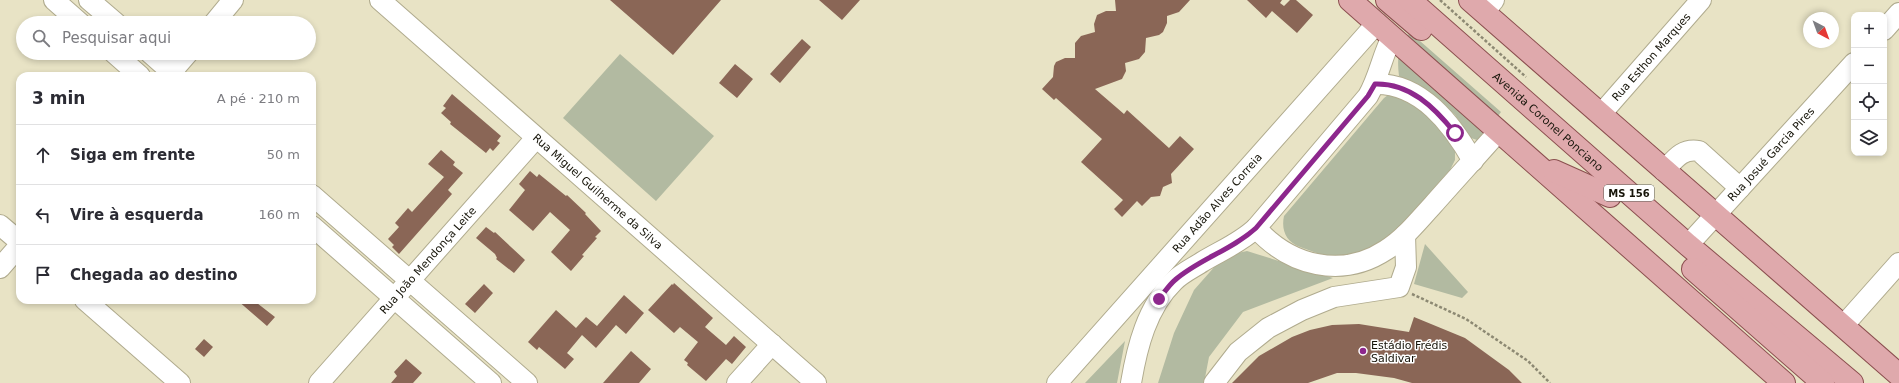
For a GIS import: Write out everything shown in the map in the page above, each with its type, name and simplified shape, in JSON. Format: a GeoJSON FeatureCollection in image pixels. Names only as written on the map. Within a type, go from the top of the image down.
{"type":"FeatureCollection","features":[{"type":"Feature","properties":{"kind":"main road"},"geometry":{"type":"LineString","coordinates":[[1350,0],[1784,383]]}},
{"type":"Feature","properties":{"kind":"main road"},"geometry":{"type":"LineString","coordinates":[[1387,0],[1823,383]]}},
{"type":"Feature","properties":{"kind":"main road","name":"Avenida Coronel Ponciano"},"geometry":{"type":"LineString","coordinates":[[1410,0],[1688,245],[1852,383]]}},
{"type":"Feature","properties":{"kind":"main road"},"geometry":{"type":"LineString","coordinates":[[1483,4],[1664,171],[1899,375]]}},
{"type":"Feature","properties":{"kind":"main road"},"geometry":{"type":"LineString","coordinates":[[1519,149],[1561,175],[1610,196]]}},
{"type":"Feature","properties":{"kind":"street"},"geometry":{"type":"LineString","coordinates":[[54,0],[72,16]]}},
{"type":"Feature","properties":{"kind":"street"},"geometry":{"type":"LineString","coordinates":[[89,0],[108,16]]}},
{"type":"Feature","properties":{"kind":"street"},"geometry":{"type":"LineString","coordinates":[[220,16],[233,0]]}},
{"type":"Feature","properties":{"kind":"street","name":"Rua Miguel Guilherme da Silva"},"geometry":{"type":"LineString","coordinates":[[380,0],[816,383]]}},
{"type":"Feature","properties":{"kind":"street","name":"Rua Esthon Marques"},"geometry":{"type":"LineString","coordinates":[[1601,114],[1701,0]]}},
{"type":"Feature","properties":{"kind":"street"},"geometry":{"type":"LineString","coordinates":[[1887,27],[1899,13]]}},
{"type":"Feature","properties":{"kind":"street"},"geometry":{"type":"LineString","coordinates":[[1131,383],[1139,346],[1147,319],[1166,290],[1174,280],[1241,240],[1256,228],[1368,96],[1375,84],[1384,30]]}},
{"type":"Feature","properties":{"kind":"street","name":"Rua Adão Alves Correia"},"geometry":{"type":"LineString","coordinates":[[1057,383],[1384,30]]}},
{"type":"Feature","properties":{"kind":"street"},"geometry":{"type":"LineString","coordinates":[[122,60],[135,72]]}},
{"type":"Feature","properties":{"kind":"street"},"geometry":{"type":"LineString","coordinates":[[157,60],[169,72]]}},
{"type":"Feature","properties":{"kind":"street"},"geometry":{"type":"LineString","coordinates":[[174,72],[183,60]]}},
{"type":"Feature","properties":{"kind":"street","name":"Rua Josué Garcia Pires"},"geometry":{"type":"LineString","coordinates":[[1688,245],[1851,66]]}},
{"type":"Feature","properties":{"kind":"street"},"geometry":{"type":"LineString","coordinates":[[1375,84],[1399,87],[1417,96],[1445,120],[1462,142],[1473,161]]}},
{"type":"Feature","properties":{"kind":"street"},"geometry":{"type":"LineString","coordinates":[[1256,228],[1265,238],[1289,255],[1301,261],[1327,267],[1352,264],[1370,258],[1386,250],[1405,235],[1499,132]]}},
{"type":"Feature","properties":{"kind":"street","name":"Rua João Mendonça Leite"},"geometry":{"type":"LineString","coordinates":[[319,383],[536,138]]}},
{"type":"Feature","properties":{"kind":"street"},"geometry":{"type":"LineString","coordinates":[[1664,171],[1678,155],[1685,151],[1699,151],[1740,188]]}},
{"type":"Feature","properties":{"kind":"street"},"geometry":{"type":"LineString","coordinates":[[316,199],[527,383]]}},
{"type":"Feature","properties":{"kind":"street"},"geometry":{"type":"LineString","coordinates":[[0,225],[16,240]]}},
{"type":"Feature","properties":{"kind":"street"},"geometry":{"type":"LineString","coordinates":[[316,230],[491,383]]}},
{"type":"Feature","properties":{"kind":"street"},"geometry":{"type":"LineString","coordinates":[[1214,383],[1238,352],[1268,328],[1302,310],[1334,297],[1399,288],[1406,267],[1405,235]]}},
{"type":"Feature","properties":{"kind":"street"},"geometry":{"type":"LineString","coordinates":[[0,268],[16,249]]}},
{"type":"Feature","properties":{"kind":"street"},"geometry":{"type":"LineString","coordinates":[[1843,326],[1899,263]]}},
{"type":"Feature","properties":{"kind":"street"},"geometry":{"type":"LineString","coordinates":[[90,304],[180,383]]}},
{"type":"Feature","properties":{"kind":"street"},"geometry":{"type":"LineString","coordinates":[[737,383],[772,344]]}},
{"type":"Feature","properties":{"kind":"path"},"geometry":{"type":"LineString","coordinates":[[1399,288],[1466,319],[1528,361],[1550,383]]}},
{"type":"Feature","properties":{"kind":"green space"},"geometry":{"type":"Polygon","coordinates":[[[1412,34],[1501,112],[1480,141],[1471,138],[1455,115],[1443,104],[1416,90],[1399,76],[1398,60],[1403,40],[1406,35],[1412,34]]]}},
{"type":"Feature","properties":{"kind":"green space"},"geometry":{"type":"Polygon","coordinates":[[[620,54],[714,136],[656,201],[563,118],[620,54]]]}},
{"type":"Feature","properties":{"kind":"green space"},"geometry":{"type":"Polygon","coordinates":[[[1397,93],[1431,116],[1455,148],[1455,160],[1450,170],[1403,223],[1393,233],[1373,248],[1353,255],[1331,257],[1295,245],[1288,239],[1284,231],[1284,216],[1384,98],[1388,95],[1397,93]]]}},
{"type":"Feature","properties":{"kind":"green space"},"geometry":{"type":"Polygon","coordinates":[[[1425,244],[1468,292],[1462,298],[1414,284],[1425,244]]]}},
{"type":"Feature","properties":{"kind":"green space"},"geometry":{"type":"Polygon","coordinates":[[[1247,251],[1333,278],[1243,312],[1209,357],[1204,383],[1158,383],[1174,333],[1194,290],[1224,256],[1247,251]]]}},
{"type":"Feature","properties":{"kind":"green space"},"geometry":{"type":"Polygon","coordinates":[[[1125,341],[1117,383],[1085,383],[1125,341]]]}},
{"type":"Feature","properties":{"kind":"building"},"geometry":{"type":"Polygon","coordinates":[[[610,0],[721,0],[673,55],[610,0]]]}},
{"type":"Feature","properties":{"kind":"building"},"geometry":{"type":"Polygon","coordinates":[[[819,0],[860,0],[842,20],[819,0]]]}},
{"type":"Feature","properties":{"kind":"building"},"geometry":{"type":"Polygon","coordinates":[[[1115,0],[1190,0],[1179,12],[1167,16],[1167,23],[1163,32],[1159,35],[1146,38],[1145,52],[1139,59],[1125,63],[1126,71],[1122,79],[1095,89],[1124,114],[1127,110],[1169,148],[1180,136],[1194,149],[1171,174],[1172,183],[1163,187],[1160,196],[1151,197],[1142,206],[1137,201],[1122,217],[1114,209],[1123,200],[1081,162],[1102,139],[1056,98],[1054,100],[1042,89],[1053,77],[1056,62],[1065,58],[1075,58],[1075,43],[1081,36],[1095,32],[1094,24],[1097,15],[1106,11],[1116,11],[1115,0]]]}},
{"type":"Feature","properties":{"kind":"building"},"geometry":{"type":"Polygon","coordinates":[[[1247,0],[1282,0],[1280,3],[1284,6],[1290,0],[1296,0],[1313,15],[1297,33],[1272,11],[1266,18],[1247,0]]]}},
{"type":"Feature","properties":{"kind":"building"},"geometry":{"type":"Polygon","coordinates":[[[802,39],[811,47],[780,83],[770,74],[802,39]]]}},
{"type":"Feature","properties":{"kind":"building"},"geometry":{"type":"Polygon","coordinates":[[[735,64],[753,79],[737,98],[719,83],[735,64]]]}},
{"type":"Feature","properties":{"kind":"building"},"geometry":{"type":"Polygon","coordinates":[[[452,94],[501,136],[497,141],[500,143],[493,151],[490,148],[486,153],[450,124],[451,122],[441,113],[446,108],[443,106],[452,94]]]}},
{"type":"Feature","properties":{"kind":"building"},"geometry":{"type":"Polygon","coordinates":[[[441,150],[455,162],[453,165],[463,173],[448,190],[452,194],[399,254],[392,247],[394,245],[388,239],[399,227],[395,223],[408,208],[412,212],[444,177],[428,164],[441,150]]]}},
{"type":"Feature","properties":{"kind":"building"},"geometry":{"type":"Polygon","coordinates":[[[530,171],[537,177],[539,174],[566,196],[567,195],[586,213],[585,214],[601,231],[595,237],[597,238],[582,255],[584,256],[571,271],[551,252],[570,230],[550,212],[533,231],[509,210],[525,190],[519,184],[530,171]]]}},
{"type":"Feature","properties":{"kind":"building"},"geometry":{"type":"Polygon","coordinates":[[[486,227],[494,233],[495,232],[525,260],[514,273],[496,259],[495,254],[476,238],[486,227]]]}},
{"type":"Feature","properties":{"kind":"building"},"geometry":{"type":"Polygon","coordinates":[[[674,283],[713,318],[705,327],[726,345],[734,336],[746,347],[732,364],[726,359],[706,381],[687,365],[688,363],[684,360],[698,342],[680,327],[674,333],[648,310],[674,283]]]}},
{"type":"Feature","properties":{"kind":"building"},"geometry":{"type":"Polygon","coordinates":[[[484,284],[493,293],[475,313],[465,304],[484,284]]]}},
{"type":"Feature","properties":{"kind":"building"},"geometry":{"type":"Polygon","coordinates":[[[624,295],[644,313],[626,334],[616,325],[596,348],[582,335],[567,353],[574,359],[565,369],[539,347],[537,350],[528,342],[556,310],[576,328],[586,317],[597,326],[624,295]]]}},
{"type":"Feature","properties":{"kind":"building"},"geometry":{"type":"Polygon","coordinates":[[[242,304],[258,304],[275,317],[267,326],[242,304]]]}},
{"type":"Feature","properties":{"kind":"building","name":"Estádio Frédis Saldivar"},"geometry":{"type":"Polygon","coordinates":[[[1414,317],[1465,338],[1509,370],[1522,383],[1412,383],[1394,378],[1356,373],[1337,373],[1308,383],[1232,383],[1259,356],[1292,337],[1310,330],[1332,325],[1359,324],[1409,332],[1414,317]]]}},
{"type":"Feature","properties":{"kind":"building"},"geometry":{"type":"Polygon","coordinates":[[[204,339],[213,347],[204,357],[195,349],[204,339]]]}},
{"type":"Feature","properties":{"kind":"building"},"geometry":{"type":"Polygon","coordinates":[[[631,351],[651,369],[639,383],[603,383],[631,351]]]}},
{"type":"Feature","properties":{"kind":"building"},"geometry":{"type":"Polygon","coordinates":[[[406,359],[422,373],[413,383],[391,383],[397,376],[394,372],[406,359]]]}},
{"type":"Feature","properties":{"kind":"place","name":"Estádio Frédis Saldivar"},"geometry":{"type":"Point","coordinates":[1363,351]}},
{"type":"Feature","properties":{"kind":"route"},"geometry":{"type":"LineString","coordinates":[[1159,299],[1174,280],[1208,258],[1241,240],[1256,228],[1368,96],[1375,84],[1399,87],[1417,96],[1432,107],[1455,133]]}}]}
